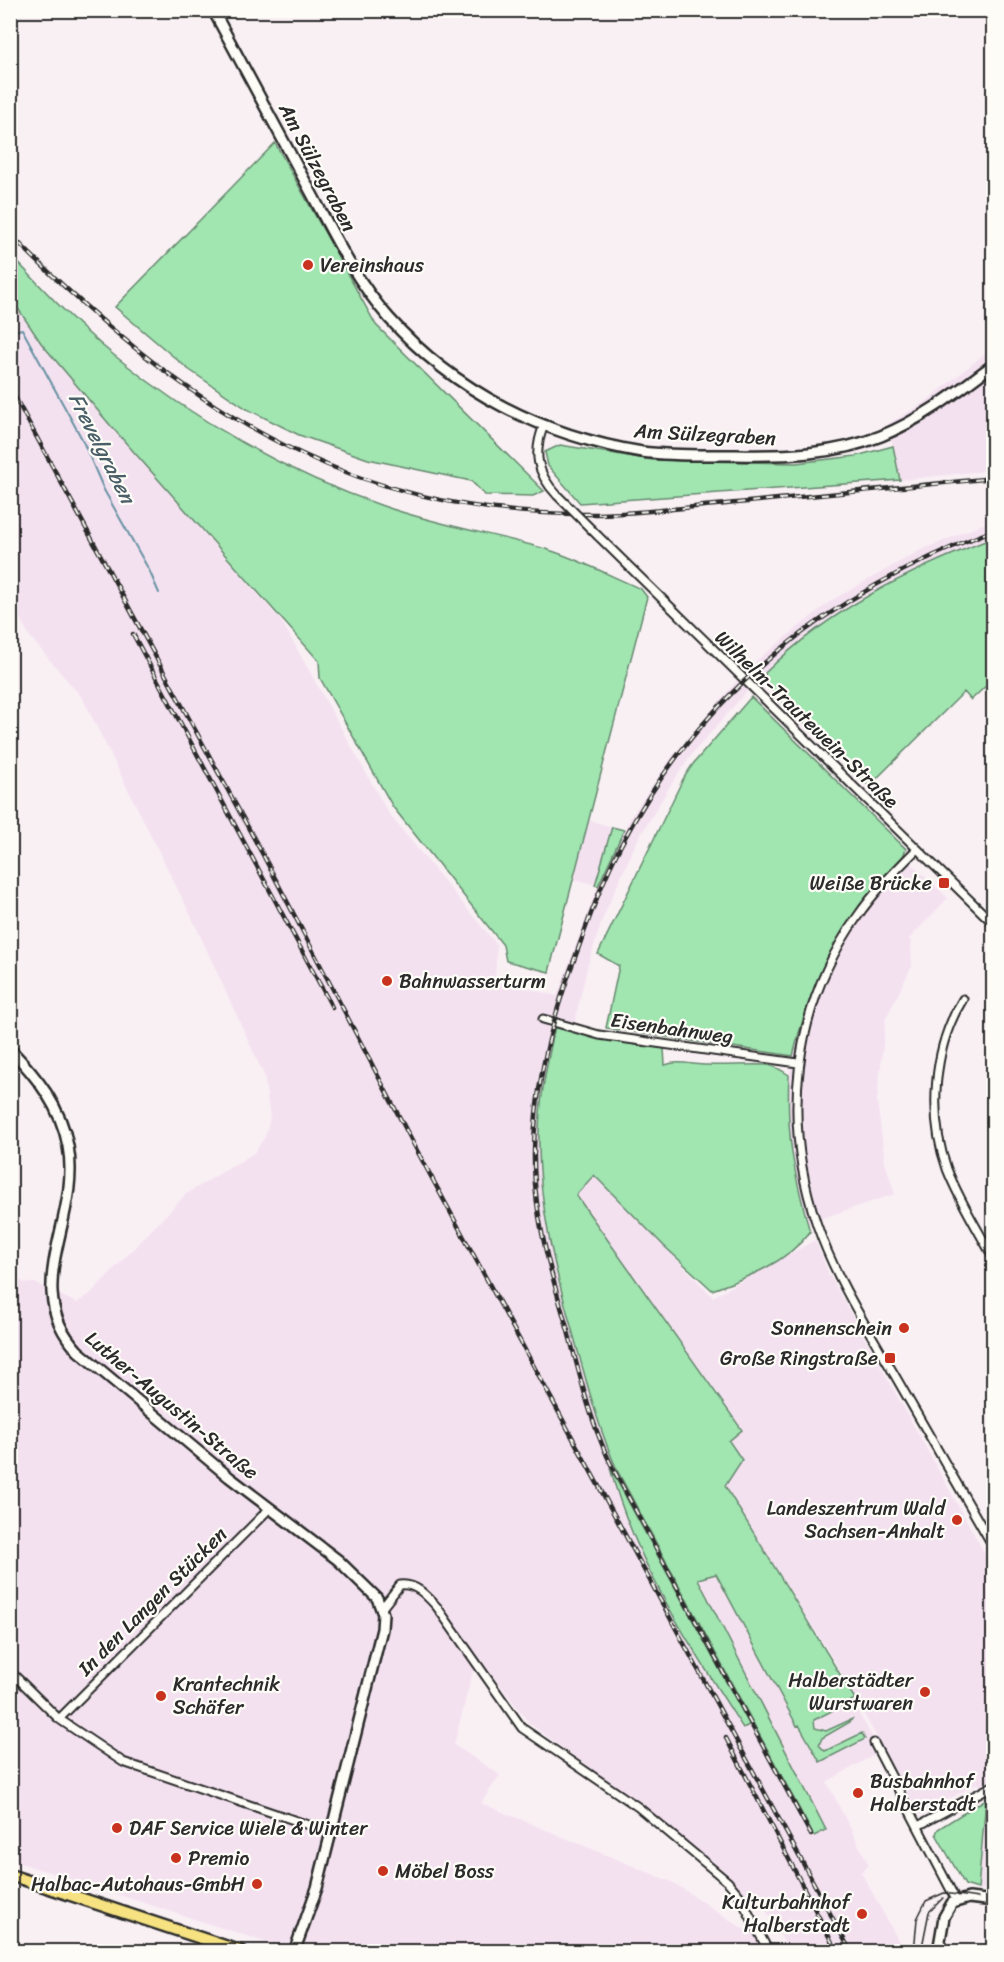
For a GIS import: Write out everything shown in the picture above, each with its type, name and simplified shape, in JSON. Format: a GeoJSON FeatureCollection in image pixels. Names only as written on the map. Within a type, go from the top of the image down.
{"type":"FeatureCollection","features":[{"type":"Feature","properties":{"kind":"main road"},"geometry":{"type":"LineString","coordinates":[[10,1875],[243,1952]]}},
{"type":"Feature","properties":{"kind":"street","name":"Am Sülzegraben"},"geometry":{"type":"LineString","coordinates":[[213,10],[339,245],[362,283],[387,316],[420,351],[469,388],[498,405],[544,425],[594,441],[644,452],[779,456],[823,452],[861,443],[900,428],[938,406],[993,364]]}},
{"type":"Feature","properties":{"kind":"street","name":"Wilhelm-Trautewein-Straße"},"geometry":{"type":"LineString","coordinates":[[544,425],[536,445],[537,461],[546,482],[557,495],[993,923]]}},
{"type":"Feature","properties":{"kind":"street"},"geometry":{"type":"LineString","coordinates":[[917,849],[871,899],[844,936],[816,992],[798,1063],[799,1156],[803,1180],[817,1226],[830,1258],[867,1328],[993,1548]]}},
{"type":"Feature","properties":{"kind":"street"},"geometry":{"type":"LineString","coordinates":[[963,999],[943,1043],[936,1101],[939,1134],[947,1168],[993,1259]]}},
{"type":"Feature","properties":{"kind":"street","name":"Eisenbahnweg"},"geometry":{"type":"LineString","coordinates":[[543,1019],[599,1035],[798,1063]]}},
{"type":"Feature","properties":{"kind":"street","name":"Luther-Augustin-Straße"},"geometry":{"type":"LineString","coordinates":[[10,1049],[51,1099],[62,1121],[68,1145],[69,1190],[50,1281],[52,1305],[62,1333],[94,1365],[270,1508],[338,1560],[373,1593],[382,1608]]}},
{"type":"Feature","properties":{"kind":"street","name":"In den Langen Stücken"},"geometry":{"type":"LineString","coordinates":[[59,1719],[270,1508]]}},
{"type":"Feature","properties":{"kind":"street"},"geometry":{"type":"LineString","coordinates":[[983,1528],[993,1523]]}},
{"type":"Feature","properties":{"kind":"street"},"geometry":{"type":"LineString","coordinates":[[294,1952],[317,1888],[329,1832],[382,1629],[382,1608],[400,1585],[416,1587],[437,1607],[522,1728],[638,1807],[728,1882],[739,1895],[769,1952]]}},
{"type":"Feature","properties":{"kind":"street"},"geometry":{"type":"LineString","coordinates":[[10,1671],[59,1719],[100,1749],[123,1762],[329,1832]]}},
{"type":"Feature","properties":{"kind":"street"},"geometry":{"type":"LineString","coordinates":[[874,1743],[956,1900]]}},
{"type":"Feature","properties":{"kind":"street"},"geometry":{"type":"LineString","coordinates":[[918,1826],[993,1785]]}},
{"type":"Feature","properties":{"kind":"street"},"geometry":{"type":"LineString","coordinates":[[938,1952],[946,1912],[956,1900],[978,1898],[993,1901]]}},
{"type":"Feature","properties":{"kind":"street"},"geometry":{"type":"LineString","coordinates":[[299,1939],[304,1952]]}},
{"type":"Feature","properties":{"kind":"shaded area"},"geometry":{"type":"Polygon","coordinates":[[[10,298],[41,343],[282,622],[389,814],[497,945],[495,980],[557,996],[598,886],[632,815],[672,757],[735,683],[758,659],[832,600],[919,551],[993,520],[993,538],[864,596],[814,630],[748,690],[693,753],[637,841],[604,915],[587,968],[562,1078],[577,1194],[594,1174],[713,1297],[815,1240],[829,1274],[993,1568],[993,1891],[978,1889],[986,1799],[978,1783],[920,1815],[833,1659],[740,1512],[881,1751],[827,1782],[869,1865],[861,1872],[904,1951],[789,1951],[767,1912],[669,1826],[529,1723],[477,1655],[454,1745],[500,1775],[481,1803],[674,1883],[759,1939],[765,1951],[525,1952],[514,1947],[511,1952],[293,1951],[11,1860],[11,1275],[25,1283],[35,1283],[77,1303],[90,1294],[186,1194],[254,1153],[265,1137],[270,1118],[264,1075],[192,918],[83,699],[30,637],[11,602],[10,298]]]}},
{"type":"Feature","properties":{"kind":"shaded area"},"geometry":{"type":"Polygon","coordinates":[[[993,347],[993,470],[900,480],[888,424],[924,403],[993,347]]]}},
{"type":"Feature","properties":{"kind":"shaded area"},"geometry":{"type":"Polygon","coordinates":[[[589,820],[612,827],[595,885],[574,879],[589,820]]]}},
{"type":"Feature","properties":{"kind":"shaded area"},"geometry":{"type":"Polygon","coordinates":[[[903,856],[948,898],[909,939],[912,966],[886,1018],[877,1100],[885,1162],[895,1194],[808,1223],[791,1158],[788,1104],[789,1075],[802,1019],[812,990],[836,939],[859,906],[903,856]]]}},
{"type":"Feature","properties":{"kind":"green space"},"geometry":{"type":"Polygon","coordinates":[[[275,143],[376,325],[544,491],[533,496],[485,495],[471,481],[368,459],[299,435],[247,409],[188,369],[115,307],[275,143]]]}},
{"type":"Feature","properties":{"kind":"green space"},"geometry":{"type":"Polygon","coordinates":[[[11,255],[61,307],[115,356],[177,402],[243,443],[347,493],[424,519],[549,550],[641,589],[647,597],[549,972],[506,961],[503,945],[393,807],[320,678],[319,661],[110,425],[41,343],[11,298],[11,255]]]}},
{"type":"Feature","properties":{"kind":"green space"},"geometry":{"type":"Polygon","coordinates":[[[560,445],[653,460],[796,463],[856,456],[893,446],[900,480],[580,503],[548,466],[545,452],[560,445]]]}},
{"type":"Feature","properties":{"kind":"green space"},"geometry":{"type":"Polygon","coordinates":[[[993,538],[993,685],[987,685],[971,700],[964,692],[869,786],[772,691],[766,683],[765,673],[816,629],[872,594],[962,550],[993,538]]]}},
{"type":"Feature","properties":{"kind":"green space"},"geometry":{"type":"Polygon","coordinates":[[[751,697],[906,849],[903,856],[863,903],[833,948],[811,997],[793,1056],[606,1028],[619,966],[598,954],[683,779],[693,764],[751,697]]]}},
{"type":"Feature","properties":{"kind":"green space"},"geometry":{"type":"Polygon","coordinates":[[[612,827],[624,830],[598,886],[595,885],[612,827]]]}},
{"type":"Feature","properties":{"kind":"green space"},"geometry":{"type":"Polygon","coordinates":[[[555,1026],[598,1038],[664,1048],[665,1065],[681,1063],[768,1065],[789,1075],[788,1097],[792,1155],[810,1232],[790,1252],[766,1268],[712,1290],[664,1246],[594,1175],[576,1195],[742,1430],[729,1441],[742,1460],[725,1486],[855,1699],[814,1720],[815,1728],[826,1731],[852,1719],[822,1738],[819,1745],[825,1751],[862,1733],[865,1739],[820,1762],[799,1725],[797,1726],[716,1574],[698,1579],[826,1830],[814,1836],[618,1472],[588,1388],[554,1261],[541,1183],[540,1117],[555,1026]]]}},
{"type":"Feature","properties":{"kind":"green space"},"geometry":{"type":"Polygon","coordinates":[[[610,1468],[749,1725],[743,1728],[666,1602],[634,1537],[610,1468]]]}},
{"type":"Feature","properties":{"kind":"green space"},"geometry":{"type":"Polygon","coordinates":[[[986,1799],[978,1889],[965,1885],[936,1834],[938,1829],[986,1799]]]}},
{"type":"Feature","properties":{"kind":"waterway","name":"Frevelgraben"},"geometry":{"type":"LineString","coordinates":[[10,332],[22,329],[82,439],[104,490],[149,570],[159,593]]}},
{"type":"Feature","properties":{"kind":"tram line"},"geometry":{"type":"LineString","coordinates":[[914,1952],[917,1919],[926,1901],[944,1893],[978,1898]]}},
{"type":"Feature","properties":{"kind":"tram line"},"geometry":{"type":"LineString","coordinates":[[921,1952],[929,1912],[943,1898]]}},
{"type":"Feature","properties":{"kind":"railway"},"geometry":{"type":"LineString","coordinates":[[10,234],[72,294],[136,348],[201,397],[269,437],[341,470],[417,495],[499,509],[606,514],[994,478]]}},
{"type":"Feature","properties":{"kind":"railway"},"geometry":{"type":"LineString","coordinates":[[10,388],[263,855],[414,1145],[851,1952]]}},
{"type":"Feature","properties":{"kind":"railway"},"geometry":{"type":"LineString","coordinates":[[811,1835],[616,1474],[600,1440],[552,1277],[540,1222],[534,1154],[538,1095],[558,1008],[603,884],[621,845],[654,789],[691,738],[732,693],[778,652],[826,616],[879,583],[935,555],[994,530]]}},
{"type":"Feature","properties":{"kind":"railway"},"geometry":{"type":"LineString","coordinates":[[133,634],[332,1007]]}},
{"type":"Feature","properties":{"kind":"railway"},"geometry":{"type":"LineString","coordinates":[[726,1738],[837,1952]]}},
{"type":"Feature","properties":{"kind":"place","name":"Vereinshaus"},"geometry":{"type":"Point","coordinates":[308,265]}},
{"type":"Feature","properties":{"kind":"place","name":"Weiße Brücke"},"geometry":{"type":"Point","coordinates":[944,883]}},
{"type":"Feature","properties":{"kind":"place","name":"Bahnwasserturm"},"geometry":{"type":"Point","coordinates":[387,981]}},
{"type":"Feature","properties":{"kind":"place","name":"Sonnenschein"},"geometry":{"type":"Point","coordinates":[904,1328]}},
{"type":"Feature","properties":{"kind":"place","name":"Große Ringstraße"},"geometry":{"type":"Point","coordinates":[890,1358]}},
{"type":"Feature","properties":{"kind":"place","name":"Landeszentrum Wald Sachsen-Anhalt"},"geometry":{"type":"Point","coordinates":[957,1520]}},
{"type":"Feature","properties":{"kind":"place","name":"Halberstädter Wurstwaren"},"geometry":{"type":"Point","coordinates":[925,1692]}},
{"type":"Feature","properties":{"kind":"place","name":"Krantechnik Schäfer"},"geometry":{"type":"Point","coordinates":[161,1696]}},
{"type":"Feature","properties":{"kind":"place","name":"Busbahnhof Halberstadt"},"geometry":{"type":"Point","coordinates":[858,1793]}},
{"type":"Feature","properties":{"kind":"place","name":"DAF Service Wiele & Winter"},"geometry":{"type":"Point","coordinates":[117,1828]}},
{"type":"Feature","properties":{"kind":"place","name":"Premio"},"geometry":{"type":"Point","coordinates":[176,1858]}},
{"type":"Feature","properties":{"kind":"place","name":"Möbel Boss"},"geometry":{"type":"Point","coordinates":[383,1871]}},
{"type":"Feature","properties":{"kind":"place","name":"Halbac-Autohaus-GmbH"},"geometry":{"type":"Point","coordinates":[257,1884]}},
{"type":"Feature","properties":{"kind":"place","name":"Kulturbahnhof Halberstadt"},"geometry":{"type":"Point","coordinates":[862,1914]}}]}
